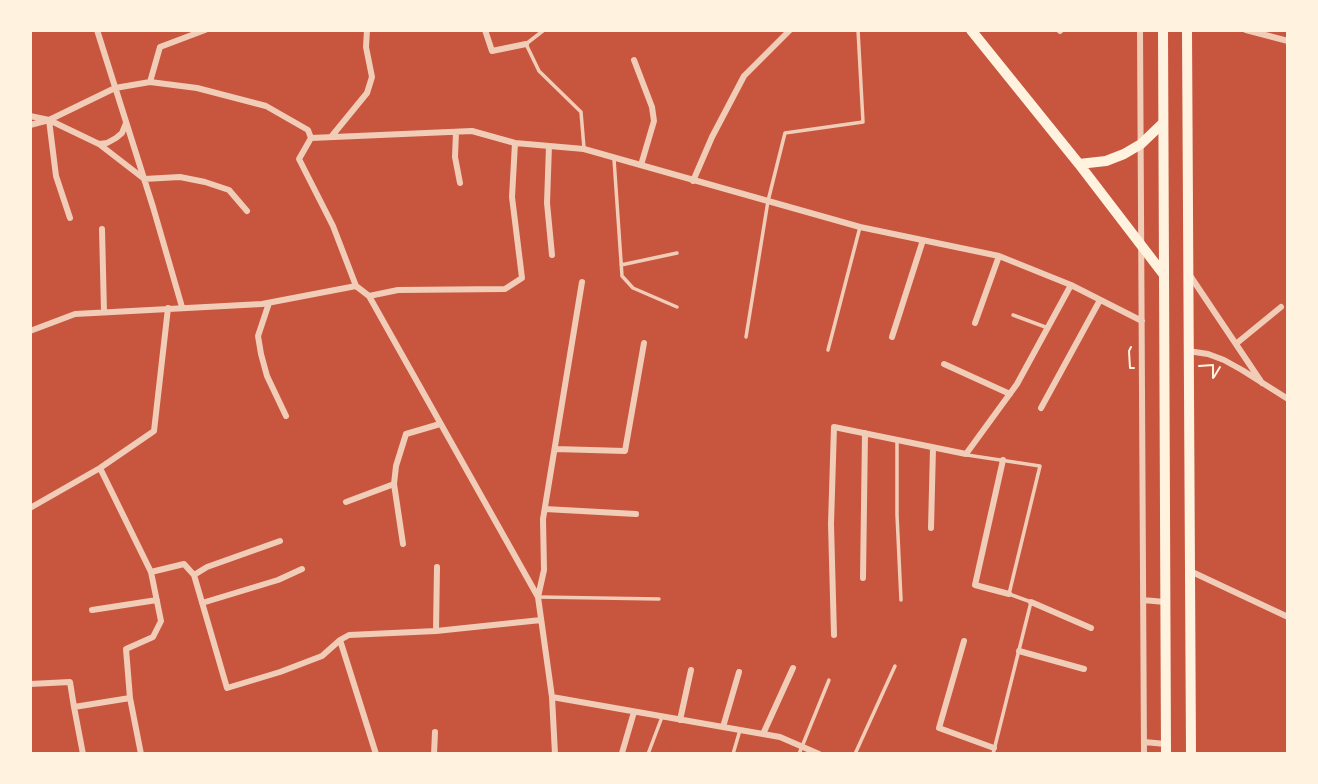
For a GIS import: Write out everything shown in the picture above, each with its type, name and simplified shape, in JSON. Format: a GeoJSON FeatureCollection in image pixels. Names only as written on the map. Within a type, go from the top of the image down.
{"type":"FeatureCollection","features":[{"type":"Feature","properties":{"kind":"highway"},"geometry":{"type":"LineString","coordinates":[[1163,30],[1166,749]]}},
{"type":"Feature","properties":{"kind":"highway"},"geometry":{"type":"LineString","coordinates":[[1187,30],[1191,754]]}},
{"type":"Feature","properties":{"kind":"main road"},"geometry":{"type":"LineString","coordinates":[[971,30],[1164,275]]}},
{"type":"Feature","properties":{"kind":"main road"},"geometry":{"type":"LineString","coordinates":[[1079,164],[1124,154],[1141,144],[1163,123]]}},
{"type":"Feature","properties":{"kind":"street"},"geometry":{"type":"LineString","coordinates":[[97,30],[182,307]]}},
{"type":"Feature","properties":{"kind":"street"},"geometry":{"type":"LineString","coordinates":[[150,82],[159,47],[205,30]]}},
{"type":"Feature","properties":{"kind":"street"},"geometry":{"type":"LineString","coordinates":[[331,137],[367,93],[372,76],[366,47],[366,30]]}},
{"type":"Feature","properties":{"kind":"street"},"geometry":{"type":"LineString","coordinates":[[485,30],[492,51],[526,44]]}},
{"type":"Feature","properties":{"kind":"street"},"geometry":{"type":"LineString","coordinates":[[693,181],[712,137],[744,76],[790,30]]}},
{"type":"Feature","properties":{"kind":"street"},"geometry":{"type":"LineString","coordinates":[[1140,30],[1144,754]]}},
{"type":"Feature","properties":{"kind":"street"},"geometry":{"type":"LineString","coordinates":[[1246,30],[1288,41]]}},
{"type":"Feature","properties":{"kind":"street"},"geometry":{"type":"LineString","coordinates":[[634,60],[652,107],[654,121],[641,165]]}},
{"type":"Feature","properties":{"kind":"street"},"geometry":{"type":"LineString","coordinates":[[30,125],[49,120],[115,88],[150,82],[197,88],[266,106],[308,130],[311,138]]}},
{"type":"Feature","properties":{"kind":"street"},"geometry":{"type":"LineString","coordinates":[[30,116],[49,120],[99,144],[144,179],[180,177],[205,181],[229,190],[247,211]]}},
{"type":"Feature","properties":{"kind":"street"},"geometry":{"type":"LineString","coordinates":[[49,120],[56,176],[70,218]]}},
{"type":"Feature","properties":{"kind":"street"},"geometry":{"type":"LineString","coordinates":[[99,144],[116,138],[126,123]]}},
{"type":"Feature","properties":{"kind":"street"},"geometry":{"type":"LineString","coordinates":[[311,138],[472,131],[515,143],[584,149],[860,227],[999,256],[1071,285],[1142,321]]}},
{"type":"Feature","properties":{"kind":"street"},"geometry":{"type":"LineString","coordinates":[[456,132],[455,157],[460,183]]}},
{"type":"Feature","properties":{"kind":"street"},"geometry":{"type":"LineString","coordinates":[[311,138],[299,159],[333,226],[356,286],[369,296],[538,597]]}},
{"type":"Feature","properties":{"kind":"street"},"geometry":{"type":"LineString","coordinates":[[369,296],[398,290],[505,289],[522,278],[512,197],[515,143]]}},
{"type":"Feature","properties":{"kind":"street"},"geometry":{"type":"LineString","coordinates":[[549,146],[547,203],[552,255]]}},
{"type":"Feature","properties":{"kind":"street"},"geometry":{"type":"LineString","coordinates":[[102,229],[104,312]]}},
{"type":"Feature","properties":{"kind":"street"},"geometry":{"type":"LineString","coordinates":[[892,337],[922,240]]}},
{"type":"Feature","properties":{"kind":"street"},"geometry":{"type":"LineString","coordinates":[[975,323],[999,256]]}},
{"type":"Feature","properties":{"kind":"street"},"geometry":{"type":"LineString","coordinates":[[1189,274],[1262,383]]}},
{"type":"Feature","properties":{"kind":"street"},"geometry":{"type":"LineString","coordinates":[[555,754],[552,697],[538,597],[544,570],[543,519],[582,282]]}},
{"type":"Feature","properties":{"kind":"street"},"geometry":{"type":"LineString","coordinates":[[834,635],[831,524],[834,427],[966,454],[1017,384],[1071,285]]}},
{"type":"Feature","properties":{"kind":"street"},"geometry":{"type":"LineString","coordinates":[[30,331],[75,314],[269,303],[356,286]]}},
{"type":"Feature","properties":{"kind":"street"},"geometry":{"type":"LineString","coordinates":[[1041,408],[1100,299]]}},
{"type":"Feature","properties":{"kind":"street"},"geometry":{"type":"LineString","coordinates":[[269,303],[258,336],[267,376],[286,416]]}},
{"type":"Feature","properties":{"kind":"street"},"geometry":{"type":"LineString","coordinates":[[1237,343],[1282,307]]}},
{"type":"Feature","properties":{"kind":"street"},"geometry":{"type":"LineString","coordinates":[[30,508],[100,468],[154,431],[168,308]]}},
{"type":"Feature","properties":{"kind":"street"},"geometry":{"type":"LineString","coordinates":[[555,449],[625,452],[644,343]]}},
{"type":"Feature","properties":{"kind":"street"},"geometry":{"type":"LineString","coordinates":[[1188,351],[1224,360],[1288,400]]}},
{"type":"Feature","properties":{"kind":"street"},"geometry":{"type":"LineString","coordinates":[[944,364],[1010,394]]}},
{"type":"Feature","properties":{"kind":"street"},"geometry":{"type":"LineString","coordinates":[[403,544],[394,484],[396,466],[406,434],[440,424]]}},
{"type":"Feature","properties":{"kind":"street"},"geometry":{"type":"LineString","coordinates":[[863,578],[865,433]]}},
{"type":"Feature","properties":{"kind":"street"},"geometry":{"type":"LineString","coordinates":[[931,528],[933,448]]}},
{"type":"Feature","properties":{"kind":"street"},"geometry":{"type":"LineString","coordinates":[[1003,460],[975,585],[1009,594]]}},
{"type":"Feature","properties":{"kind":"street"},"geometry":{"type":"LineString","coordinates":[[100,468],[151,572],[161,621],[153,637],[126,649],[130,698],[141,754]]}},
{"type":"Feature","properties":{"kind":"street"},"geometry":{"type":"LineString","coordinates":[[346,502],[394,484]]}},
{"type":"Feature","properties":{"kind":"street"},"geometry":{"type":"LineString","coordinates":[[545,509],[636,514]]}},
{"type":"Feature","properties":{"kind":"street"},"geometry":{"type":"LineString","coordinates":[[194,575],[207,567],[280,541]]}},
{"type":"Feature","properties":{"kind":"street"},"geometry":{"type":"LineString","coordinates":[[151,572],[184,564],[194,575],[227,688],[322,656],[349,635],[436,631],[541,620]]}},
{"type":"Feature","properties":{"kind":"street"},"geometry":{"type":"LineString","coordinates":[[436,631],[437,566]]}},
{"type":"Feature","properties":{"kind":"street"},"geometry":{"type":"LineString","coordinates":[[202,603],[278,580],[302,569]]}},
{"type":"Feature","properties":{"kind":"street"},"geometry":{"type":"LineString","coordinates":[[1190,571],[1288,617]]}},
{"type":"Feature","properties":{"kind":"street"},"geometry":{"type":"LineString","coordinates":[[92,610],[157,600]]}},
{"type":"Feature","properties":{"kind":"street"},"geometry":{"type":"LineString","coordinates":[[1143,600],[1165,602]]}},
{"type":"Feature","properties":{"kind":"street"},"geometry":{"type":"LineString","coordinates":[[1031,602],[1091,628]]}},
{"type":"Feature","properties":{"kind":"street"},"geometry":{"type":"LineString","coordinates":[[340,640],[376,754]]}},
{"type":"Feature","properties":{"kind":"street"},"geometry":{"type":"LineString","coordinates":[[964,641],[939,728],[994,751]]}},
{"type":"Feature","properties":{"kind":"street"},"geometry":{"type":"LineString","coordinates":[[1018,651],[1084,669]]}},
{"type":"Feature","properties":{"kind":"street"},"geometry":{"type":"LineString","coordinates":[[763,734],[793,668]]}},
{"type":"Feature","properties":{"kind":"street"},"geometry":{"type":"LineString","coordinates":[[680,720],[691,670]]}},
{"type":"Feature","properties":{"kind":"street"},"geometry":{"type":"LineString","coordinates":[[723,727],[739,671]]}},
{"type":"Feature","properties":{"kind":"street"},"geometry":{"type":"LineString","coordinates":[[30,684],[70,682],[83,754]]}},
{"type":"Feature","properties":{"kind":"street"},"geometry":{"type":"LineString","coordinates":[[552,697],[780,737],[801,751],[819,754]]}},
{"type":"Feature","properties":{"kind":"street"},"geometry":{"type":"LineString","coordinates":[[74,707],[130,698]]}},
{"type":"Feature","properties":{"kind":"street"},"geometry":{"type":"LineString","coordinates":[[622,753],[634,712]]}},
{"type":"Feature","properties":{"kind":"street"},"geometry":{"type":"LineString","coordinates":[[434,754],[435,732]]}},
{"type":"Feature","properties":{"kind":"street"},"geometry":{"type":"LineString","coordinates":[[1144,743],[1166,749]]}},
{"type":"Feature","properties":{"kind":"lane"},"geometry":{"type":"LineString","coordinates":[[544,30],[526,44],[539,71],[582,112],[584,149]]}},
{"type":"Feature","properties":{"kind":"lane"},"geometry":{"type":"LineString","coordinates":[[746,337],[768,201],[785,133],[863,122],[858,30]]}},
{"type":"Feature","properties":{"kind":"lane"},"geometry":{"type":"LineString","coordinates":[[613,157],[622,276],[633,288],[677,307]]}},
{"type":"Feature","properties":{"kind":"lane"},"geometry":{"type":"LineString","coordinates":[[828,350],[860,227]]}},
{"type":"Feature","properties":{"kind":"lane"},"geometry":{"type":"LineString","coordinates":[[621,265],[677,253]]}},
{"type":"Feature","properties":{"kind":"lane"},"geometry":{"type":"LineString","coordinates":[[1013,315],[1048,328]]}},
{"type":"Feature","properties":{"kind":"lane"},"geometry":{"type":"LineString","coordinates":[[897,440],[901,600]]}},
{"type":"Feature","properties":{"kind":"lane"},"geometry":{"type":"LineString","coordinates":[[966,454],[1040,466],[1009,594],[1031,602],[994,751]]}},
{"type":"Feature","properties":{"kind":"lane"},"geometry":{"type":"LineString","coordinates":[[538,597],[659,599]]}},
{"type":"Feature","properties":{"kind":"lane"},"geometry":{"type":"LineString","coordinates":[[855,754],[895,666]]}},
{"type":"Feature","properties":{"kind":"lane"},"geometry":{"type":"LineString","coordinates":[[801,751],[829,680]]}},
{"type":"Feature","properties":{"kind":"lane"},"geometry":{"type":"LineString","coordinates":[[649,754],[662,717]]}},
{"type":"Feature","properties":{"kind":"lane"},"geometry":{"type":"LineString","coordinates":[[733,754],[740,730]]}},
{"type":"Feature","properties":{"kind":"path"},"geometry":{"type":"LineString","coordinates":[[1129,351],[1130,368]]}},
{"type":"Feature","properties":{"kind":"path"},"geometry":{"type":"LineString","coordinates":[[1213,365],[1213,379],[1224,360]]}}]}
